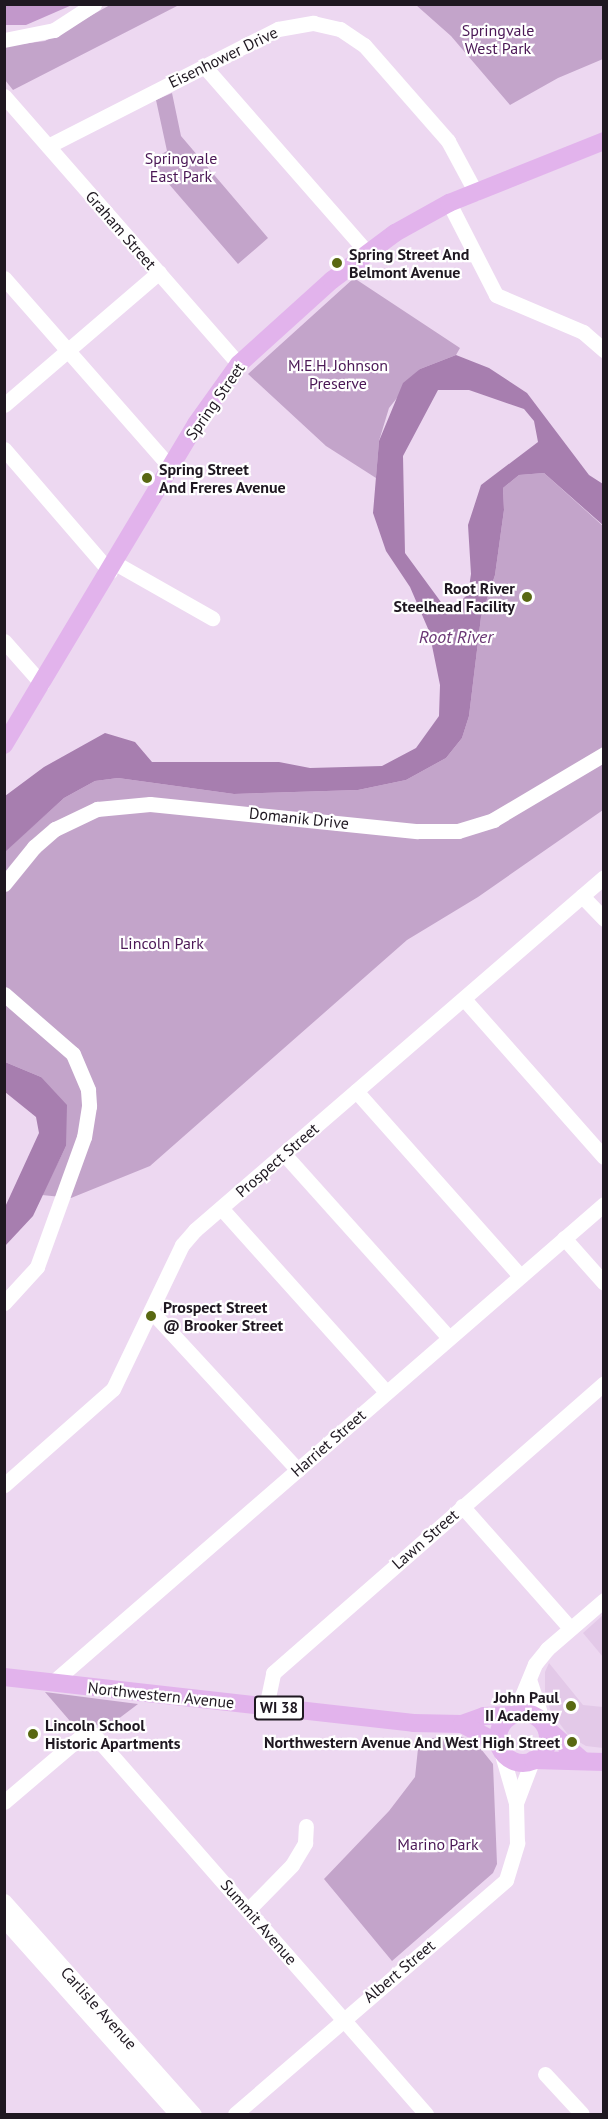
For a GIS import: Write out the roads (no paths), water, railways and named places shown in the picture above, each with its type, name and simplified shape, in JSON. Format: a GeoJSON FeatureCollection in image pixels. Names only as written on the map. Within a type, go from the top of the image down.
{"type":"FeatureCollection","features":[{"type":"Feature","properties":{"kind":"main road","name":"Spring Street"},"geometry":{"type":"LineString","coordinates":[[4,745],[171,468],[239,364],[367,252],[449,203],[603,141]]}},
{"type":"Feature","properties":{"kind":"main road","name":"Northwestern Avenue"},"geometry":{"type":"LineString","coordinates":[[4,1677],[411,1723],[462,1724],[484,1716],[513,1715]]}},
{"type":"Feature","properties":{"kind":"main road","name":"WI 38"},"geometry":{"type":"LineString","coordinates":[[513,1715],[529,1713],[582,1760]]}},
{"type":"Feature","properties":{"kind":"main road"},"geometry":{"type":"LineString","coordinates":[[500,1747],[500,1727],[513,1715]]}},
{"type":"Feature","properties":{"kind":"main road","name":"Northwestern Avenue"},"geometry":{"type":"LineString","coordinates":[[462,1724],[500,1747]]}},
{"type":"Feature","properties":{"kind":"main road"},"geometry":{"type":"LineString","coordinates":[[532,1761],[547,1746],[545,1726]]}},
{"type":"Feature","properties":{"kind":"main road","name":"WI 38"},"geometry":{"type":"LineString","coordinates":[[500,1747],[514,1761],[603,1762]]}},
{"type":"Feature","properties":{"kind":"street"},"geometry":{"type":"LineString","coordinates":[[4,40],[54,30],[94,4]]}},
{"type":"Feature","properties":{"kind":"street","name":"Eisenhower Drive"},"geometry":{"type":"LineString","coordinates":[[48,146],[204,66],[291,25],[313,23],[340,29],[364,45],[439,129],[457,153],[476,193]]}},
{"type":"Feature","properties":{"kind":"street"},"geometry":{"type":"LineString","coordinates":[[204,66],[367,252]]}},
{"type":"Feature","properties":{"kind":"street","name":"Graham Street"},"geometry":{"type":"LineString","coordinates":[[4,96],[239,364]]}},
{"type":"Feature","properties":{"kind":"street"},"geometry":{"type":"LineString","coordinates":[[449,203],[496,295],[583,332],[603,350]]}},
{"type":"Feature","properties":{"kind":"street"},"geometry":{"type":"LineString","coordinates":[[4,405],[159,272]]}},
{"type":"Feature","properties":{"kind":"street"},"geometry":{"type":"LineString","coordinates":[[4,278],[171,468]]}},
{"type":"Feature","properties":{"kind":"street"},"geometry":{"type":"LineString","coordinates":[[4,449],[112,568],[212,618]]}},
{"type":"Feature","properties":{"kind":"street"},"geometry":{"type":"LineString","coordinates":[[4,641],[42,684]]}},
{"type":"Feature","properties":{"kind":"street","name":"Domanik Drive"},"geometry":{"type":"LineString","coordinates":[[4,884],[34,847],[55,829],[98,809],[150,804],[417,831],[459,831],[492,820],[603,754]]}},
{"type":"Feature","properties":{"kind":"street","name":"Prospect Street"},"geometry":{"type":"LineString","coordinates":[[4,1485],[113,1389],[152,1312],[182,1245],[221,1208],[603,877]]}},
{"type":"Feature","properties":{"kind":"street"},"geometry":{"type":"LineString","coordinates":[[582,896],[603,919]]}},
{"type":"Feature","properties":{"kind":"street"},"geometry":{"type":"LineString","coordinates":[[4,994],[73,1054],[87,1090],[89,1106],[84,1137],[37,1267],[4,1303]]}},
{"type":"Feature","properties":{"kind":"street"},"geometry":{"type":"LineString","coordinates":[[464,999],[603,1156]]}},
{"type":"Feature","properties":{"kind":"street"},"geometry":{"type":"LineString","coordinates":[[356,1091],[520,1276]]}},
{"type":"Feature","properties":{"kind":"street"},"geometry":{"type":"LineString","coordinates":[[284,1154],[449,1338]]}},
{"type":"Feature","properties":{"kind":"street","name":"Harriet Street"},"geometry":{"type":"LineString","coordinates":[[52,1683],[603,1204]]}},
{"type":"Feature","properties":{"kind":"street"},"geometry":{"type":"LineString","coordinates":[[221,1208],[386,1392]]}},
{"type":"Feature","properties":{"kind":"street"},"geometry":{"type":"LineString","coordinates":[[564,1238],[603,1283]]}},
{"type":"Feature","properties":{"kind":"street"},"geometry":{"type":"LineString","coordinates":[[152,1312],[298,1470]]}},
{"type":"Feature","properties":{"kind":"street","name":"Lawn Street"},"geometry":{"type":"LineString","coordinates":[[266,1707],[273,1673],[603,1383]]}},
{"type":"Feature","properties":{"kind":"street"},"geometry":{"type":"LineString","coordinates":[[462,1506],[570,1628]]}},
{"type":"Feature","properties":{"kind":"street"},"geometry":{"type":"LineString","coordinates":[[513,1715],[530,1682],[535,1664],[570,1628],[603,1600]]}},
{"type":"Feature","properties":{"kind":"street"},"geometry":{"type":"LineString","coordinates":[[530,1682],[545,1726]]}},
{"type":"Feature","properties":{"kind":"street","name":"Summit Avenue"},"geometry":{"type":"LineString","coordinates":[[4,1803],[84,1734],[89,1733],[99,1739],[426,2115]]}},
{"type":"Feature","properties":{"kind":"street","name":"Albert Street"},"geometry":{"type":"LineString","coordinates":[[235,2115],[506,1880],[517,1843],[516,1803],[500,1747]]}},
{"type":"Feature","properties":{"kind":"street","name":"Albert Street"},"geometry":{"type":"LineString","coordinates":[[516,1803],[532,1761]]}},
{"type":"Feature","properties":{"kind":"street"},"geometry":{"type":"LineString","coordinates":[[248,1910],[292,1865],[305,1843],[306,1826]]}},
{"type":"Feature","properties":{"kind":"street","name":"Carlisle Avenue"},"geometry":{"type":"LineString","coordinates":[[4,1901],[177,2115]]}},
{"type":"Feature","properties":{"kind":"street","name":"Carlisle Avenue"},"geometry":{"type":"LineString","coordinates":[[4,1920],[194,2115]]}},
{"type":"Feature","properties":{"kind":"street"},"geometry":{"type":"LineString","coordinates":[[545,2074],[582,2115]]}},
{"type":"Feature","properties":{"kind":"water","name":"Root River"},"geometry":{"type":"Polygon","coordinates":[[[456,355],[489,368],[527,393],[589,475],[603,484],[604,526],[544,473],[519,475],[503,488],[504,510],[495,575],[481,617],[469,716],[462,738],[446,758],[406,780],[358,790],[234,794],[118,778],[95,781],[64,798],[5,852],[5,796],[44,767],[105,733],[135,742],[152,762],[279,762],[310,768],[382,766],[416,748],[439,716],[440,685],[429,631],[410,587],[386,551],[373,513],[379,441],[403,383],[420,369],[456,355]],[[438,390],[403,456],[405,553],[449,613],[468,594],[471,574],[468,525],[481,485],[538,442],[534,421],[524,409],[469,390],[438,390]]]}},
{"type":"Feature","properties":{"kind":"water"},"geometry":{"type":"Polygon","coordinates":[[[5,1062],[41,1077],[67,1105],[66,1146],[33,1216],[5,1246],[5,1207],[39,1133],[36,1117],[5,1092],[5,1062]]]}},
{"type":"Feature","properties":{"kind":"place","name":"Spring Street And Belmont Avenue"},"geometry":{"type":"Point","coordinates":[337,263]}},
{"type":"Feature","properties":{"kind":"place","name":"Spring Street And Freres Avenue"},"geometry":{"type":"Point","coordinates":[147,478]}},
{"type":"Feature","properties":{"kind":"place","name":"Root River Steelhead Facility"},"geometry":{"type":"Point","coordinates":[527,597]}},
{"type":"Feature","properties":{"kind":"place","name":"Prospect Street @ Brooker Street"},"geometry":{"type":"Point","coordinates":[151,1316]}},
{"type":"Feature","properties":{"kind":"place","name":"John Paul II Academy"},"geometry":{"type":"Point","coordinates":[571,1706]}},
{"type":"Feature","properties":{"kind":"place","name":"Lincoln School Historic Apartments"},"geometry":{"type":"Point","coordinates":[33,1734]}},
{"type":"Feature","properties":{"kind":"place","name":"Northwestern Avenue And West High Street"},"geometry":{"type":"Point","coordinates":[572,1742]}},
{"type":"Feature","properties":{"kind":"park label","name":"Springvale West Park"},"geometry":{"type":"Point","coordinates":[498,39]}},
{"type":"Feature","properties":{"kind":"park label","name":"Springvale East Park"},"geometry":{"type":"Point","coordinates":[181,167]}},
{"type":"Feature","properties":{"kind":"park label","name":"M.E.H. Johnson Preserve"},"geometry":{"type":"Point","coordinates":[338,374]}},
{"type":"Feature","properties":{"kind":"park label","name":"Lincoln Park"},"geometry":{"type":"Point","coordinates":[162,943]}},
{"type":"Feature","properties":{"kind":"park label","name":"Marino Park"},"geometry":{"type":"Point","coordinates":[438,1844]}}]}
